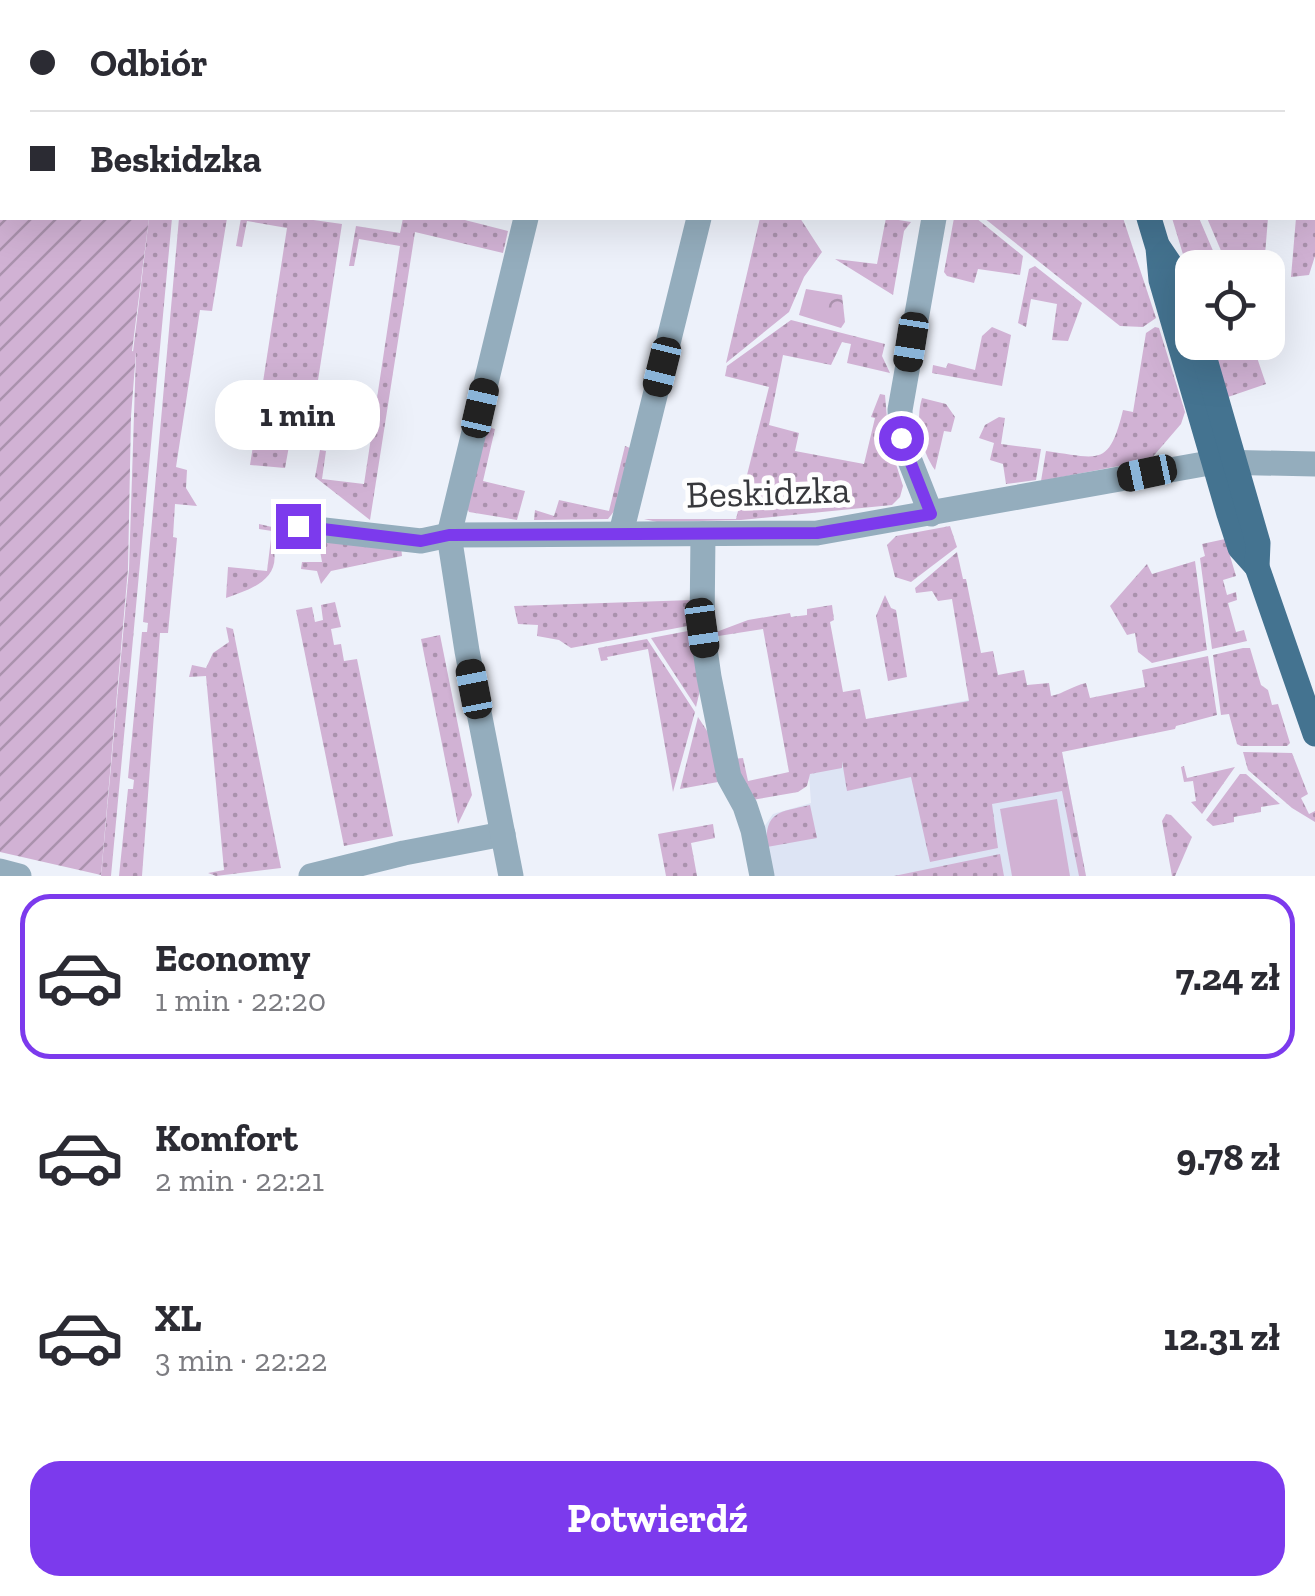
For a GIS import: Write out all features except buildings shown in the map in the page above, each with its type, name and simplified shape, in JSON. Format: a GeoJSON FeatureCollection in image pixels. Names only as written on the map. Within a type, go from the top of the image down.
{"type":"FeatureCollection","features":[{"type":"Feature","properties":{"kind":"main road"},"geometry":{"type":"LineString","coordinates":[[1150,220],[1158,248],[1161,280],[1225,462],[1258,542],[1257,567],[1315,734]]}},
{"type":"Feature","properties":{"kind":"main road"},"geometry":{"type":"LineString","coordinates":[[1158,248],[1175,272]]}},
{"type":"Feature","properties":{"kind":"main road"},"geometry":{"type":"LineString","coordinates":[[1204,360],[1225,462]]}},
{"type":"Feature","properties":{"kind":"street"},"geometry":{"type":"LineString","coordinates":[[511,876],[449,535],[526,220]]}},
{"type":"Feature","properties":{"kind":"street"},"geometry":{"type":"LineString","coordinates":[[622,534],[698,220]]}},
{"type":"Feature","properties":{"kind":"street"},"geometry":{"type":"LineString","coordinates":[[931,514],[901,438],[900,410],[934,220]]}},
{"type":"Feature","properties":{"kind":"street","name":"Beskidzka"},"geometry":{"type":"LineString","coordinates":[[298,526],[421,541],[449,535],[817,533],[1225,462],[1315,464]]}},
{"type":"Feature","properties":{"kind":"street"},"geometry":{"type":"LineString","coordinates":[[703,534],[702,628],[729,777],[749,818],[762,876]]}},
{"type":"Feature","properties":{"kind":"street"},"geometry":{"type":"LineString","coordinates":[[310,876],[503,834]]}},
{"type":"Feature","properties":{"kind":"street"},"geometry":{"type":"LineString","coordinates":[[0,871],[19,876]]}},
{"type":"Feature","properties":{"kind":"shaded area"},"geometry":{"type":"Polygon","coordinates":[[[1049,685],[1086,876],[772,876],[764,827],[773,814],[811,803],[809,774],[836,725],[1049,685]]]}},
{"type":"Feature","properties":{"kind":"green space"},"geometry":{"type":"Polygon","coordinates":[[[0,220],[149,220],[132,351],[136,352],[128,569],[101,875],[0,852],[0,220]]]}},
{"type":"Feature","properties":{"kind":"green space"},"geometry":{"type":"Polygon","coordinates":[[[149,220],[172,220],[111,876],[101,876],[129,569],[136,353],[133,352],[149,220]]]}},
{"type":"Feature","properties":{"kind":"green space"},"geometry":{"type":"Polygon","coordinates":[[[179,220],[227,220],[212,311],[200,310],[176,467],[187,470],[186,488],[197,506],[175,504],[173,537],[177,538],[168,633],[160,633],[142,876],[119,876],[128,789],[133,789],[134,780],[128,778],[142,632],[147,632],[148,623],[143,622],[179,220]]]}},
{"type":"Feature","properties":{"kind":"green space"},"geometry":{"type":"Polygon","coordinates":[[[241,220],[342,224],[311,426],[293,424],[285,468],[250,465],[287,228],[247,221],[242,247],[236,246],[241,220]]]}},
{"type":"Feature","properties":{"kind":"green space"},"geometry":{"type":"Polygon","coordinates":[[[403,220],[465,220],[508,231],[503,253],[415,232],[370,520],[315,477],[320,450],[326,451],[322,479],[364,484],[400,246],[359,239],[354,266],[349,266],[356,226],[400,233],[403,220]]]}},
{"type":"Feature","properties":{"kind":"green space"},"geometry":{"type":"Polygon","coordinates":[[[760,220],[801,220],[822,252],[804,277],[789,312],[726,363],[760,220]]]}},
{"type":"Feature","properties":{"kind":"green space"},"geometry":{"type":"Polygon","coordinates":[[[886,220],[911,222],[904,231],[893,295],[835,259],[877,264],[886,220]]]}},
{"type":"Feature","properties":{"kind":"green space"},"geometry":{"type":"Polygon","coordinates":[[[954,220],[978,220],[1023,256],[1020,275],[978,269],[974,283],[944,272],[954,220]]]}},
{"type":"Feature","properties":{"kind":"green space"},"geometry":{"type":"Polygon","coordinates":[[[987,220],[1124,220],[1156,318],[1143,327],[1120,326],[987,220]]]}},
{"type":"Feature","properties":{"kind":"green space"},"geometry":{"type":"Polygon","coordinates":[[[1173,220],[1200,220],[1213,250],[1182,250],[1173,220]]]}},
{"type":"Feature","properties":{"kind":"green space"},"geometry":{"type":"Polygon","coordinates":[[[1208,220],[1268,220],[1265,250],[1221,250],[1208,220]]]}},
{"type":"Feature","properties":{"kind":"green space"},"geometry":{"type":"Polygon","coordinates":[[[1296,220],[1315,220],[1315,256],[1309,275],[1291,277],[1296,220]]]}},
{"type":"Feature","properties":{"kind":"green space"},"geometry":{"type":"Polygon","coordinates":[[[1035,266],[1082,303],[1068,341],[1052,340],[1057,304],[1031,299],[1026,327],[1018,323],[1029,269],[1035,266]]]}},
{"type":"Feature","properties":{"kind":"green space"},"geometry":{"type":"Polygon","coordinates":[[[806,289],[842,295],[845,322],[841,328],[799,315],[806,289]]]}},
{"type":"Feature","properties":{"kind":"green space"},"geometry":{"type":"Polygon","coordinates":[[[791,320],[885,344],[882,356],[890,373],[847,363],[851,344],[842,342],[831,365],[783,355],[769,425],[799,433],[795,451],[864,464],[875,418],[871,417],[880,394],[885,395],[889,442],[903,486],[900,497],[892,505],[741,520],[644,519],[736,519],[769,387],[725,376],[727,366],[791,320]]]}},
{"type":"Feature","properties":{"kind":"green space"},"geometry":{"type":"Polygon","coordinates":[[[992,327],[1011,335],[1002,386],[932,373],[933,365],[946,368],[948,363],[975,370],[982,336],[992,327]]]}},
{"type":"Feature","properties":{"kind":"green space"},"geometry":{"type":"Polygon","coordinates":[[[1159,328],[1185,412],[1181,424],[1150,460],[1041,481],[1046,451],[1099,455],[1113,442],[1123,410],[1133,412],[1146,333],[1159,328]]]}},
{"type":"Feature","properties":{"kind":"green space"},"geometry":{"type":"Polygon","coordinates":[[[1216,360],[1258,360],[1266,384],[1228,397],[1216,360]]]}},
{"type":"Feature","properties":{"kind":"green space"},"geometry":{"type":"Polygon","coordinates":[[[922,398],[946,404],[955,417],[951,432],[944,431],[935,470],[921,435],[922,398]]]}},
{"type":"Feature","properties":{"kind":"green space"},"geometry":{"type":"Polygon","coordinates":[[[1005,418],[1001,444],[1041,449],[1036,480],[1006,484],[1003,464],[990,460],[994,443],[979,438],[985,425],[1005,418]]]}},
{"type":"Feature","properties":{"kind":"green space"},"geometry":{"type":"Polygon","coordinates":[[[483,426],[495,429],[483,481],[525,491],[517,520],[469,512],[467,508],[483,426]]]}},
{"type":"Feature","properties":{"kind":"green space"},"geometry":{"type":"Polygon","coordinates":[[[625,446],[630,448],[615,510],[608,519],[534,520],[535,510],[554,516],[559,500],[609,511],[625,446]]]}},
{"type":"Feature","properties":{"kind":"green space"},"geometry":{"type":"Polygon","coordinates":[[[259,524],[272,527],[284,538],[273,546],[273,567],[262,581],[226,598],[228,567],[267,571],[272,531],[259,529],[259,524]]]}},
{"type":"Feature","properties":{"kind":"green space"},"geometry":{"type":"Polygon","coordinates":[[[950,526],[957,547],[911,582],[895,577],[887,545],[896,536],[950,526]]]}},
{"type":"Feature","properties":{"kind":"green space"},"geometry":{"type":"Polygon","coordinates":[[[318,539],[401,546],[402,556],[331,571],[321,584],[317,571],[301,569],[302,562],[322,562],[318,539]]]}},
{"type":"Feature","properties":{"kind":"green space"},"geometry":{"type":"Polygon","coordinates":[[[1225,539],[1236,576],[1223,580],[1227,595],[1236,592],[1237,600],[1228,603],[1236,632],[1244,630],[1247,641],[1212,649],[1200,558],[1205,556],[1202,544],[1225,539]]]}},
{"type":"Feature","properties":{"kind":"green space"},"geometry":{"type":"Polygon","coordinates":[[[957,552],[981,653],[993,651],[998,675],[1024,670],[1027,685],[1049,683],[1051,696],[1086,683],[1090,698],[1145,687],[1142,670],[1208,656],[1217,715],[1175,729],[1062,752],[1086,876],[1079,876],[1062,791],[992,804],[998,848],[930,862],[911,777],[847,791],[842,761],[842,768],[810,774],[807,786],[798,792],[752,800],[733,759],[743,758],[748,781],[789,772],[763,629],[712,637],[711,634],[748,620],[790,613],[791,617],[807,615],[807,609],[832,605],[834,620],[830,622],[843,692],[860,689],[866,719],[969,701],[952,599],[938,601],[932,591],[916,593],[915,588],[957,552]]]}},
{"type":"Feature","properties":{"kind":"green space"},"geometry":{"type":"Polygon","coordinates":[[[1195,561],[1207,650],[1152,663],[1138,652],[1135,633],[1127,635],[1110,606],[1147,564],[1152,574],[1195,561]]]}},
{"type":"Feature","properties":{"kind":"green space"},"geometry":{"type":"Polygon","coordinates":[[[885,595],[896,610],[907,677],[888,681],[876,616],[885,595]]]}},
{"type":"Feature","properties":{"kind":"green space"},"geometry":{"type":"Polygon","coordinates":[[[693,600],[693,625],[571,648],[559,640],[537,636],[538,625],[518,624],[514,606],[693,600]]]}},
{"type":"Feature","properties":{"kind":"green space"},"geometry":{"type":"Polygon","coordinates":[[[335,602],[341,627],[331,629],[334,645],[341,644],[344,661],[357,659],[393,836],[344,846],[296,610],[312,607],[315,622],[323,620],[321,605],[335,602]]]}},
{"type":"Feature","properties":{"kind":"green space"},"geometry":{"type":"Polygon","coordinates":[[[226,627],[233,629],[281,868],[216,876],[208,873],[224,870],[206,676],[189,677],[192,665],[206,668],[213,653],[229,642],[226,627]]]}},
{"type":"Feature","properties":{"kind":"green space"},"geometry":{"type":"Polygon","coordinates":[[[693,630],[701,686],[696,707],[651,638],[693,630]]]}},
{"type":"Feature","properties":{"kind":"green space"},"geometry":{"type":"Polygon","coordinates":[[[440,635],[472,795],[458,824],[421,639],[440,635]]]}},
{"type":"Feature","properties":{"kind":"green space"},"geometry":{"type":"Polygon","coordinates":[[[647,639],[695,712],[673,792],[648,649],[601,661],[598,648],[647,639]]]}},
{"type":"Feature","properties":{"kind":"green space"},"geometry":{"type":"Polygon","coordinates":[[[1250,648],[1261,685],[1268,690],[1272,705],[1278,704],[1290,743],[1287,746],[1241,746],[1237,744],[1229,714],[1221,715],[1213,655],[1250,648]]]}},
{"type":"Feature","properties":{"kind":"green space"},"geometry":{"type":"Polygon","coordinates":[[[698,717],[711,737],[718,782],[680,789],[698,717]]]}},
{"type":"Feature","properties":{"kind":"green space"},"geometry":{"type":"Polygon","coordinates":[[[1243,752],[1292,753],[1308,794],[1301,798],[1309,814],[1315,811],[1315,822],[1292,808],[1248,770],[1243,752]]]}},
{"type":"Feature","properties":{"kind":"green space"},"geometry":{"type":"Polygon","coordinates":[[[1184,766],[1187,778],[1235,767],[1202,814],[1191,802],[1196,801],[1193,781],[1184,782],[1184,766]]]}},
{"type":"Feature","properties":{"kind":"green space"},"geometry":{"type":"Polygon","coordinates":[[[1240,774],[1246,774],[1280,804],[1261,807],[1261,812],[1213,826],[1206,820],[1240,774]]]}},
{"type":"Feature","properties":{"kind":"green space"},"geometry":{"type":"Polygon","coordinates":[[[1057,799],[1070,876],[1012,876],[1000,809],[1057,799]]]}},
{"type":"Feature","properties":{"kind":"green space"},"geometry":{"type":"Polygon","coordinates":[[[810,805],[817,838],[767,847],[768,826],[776,815],[810,805]]]}},
{"type":"Feature","properties":{"kind":"green space"},"geometry":{"type":"Polygon","coordinates":[[[1166,814],[1192,837],[1175,876],[1162,821],[1166,814]]]}},
{"type":"Feature","properties":{"kind":"green space"},"geometry":{"type":"Polygon","coordinates":[[[713,824],[715,838],[691,843],[697,876],[666,876],[658,834],[713,824]]]}},
{"type":"Feature","properties":{"kind":"green space"},"geometry":{"type":"Polygon","coordinates":[[[1000,854],[1004,876],[894,876],[1000,854]]]}},
{"type":"Feature","properties":{"kind":"route"},"geometry":{"type":"LineString","coordinates":[[298,526],[421,541],[449,535],[817,533],[876,525],[931,514],[901,438]]}}]}
